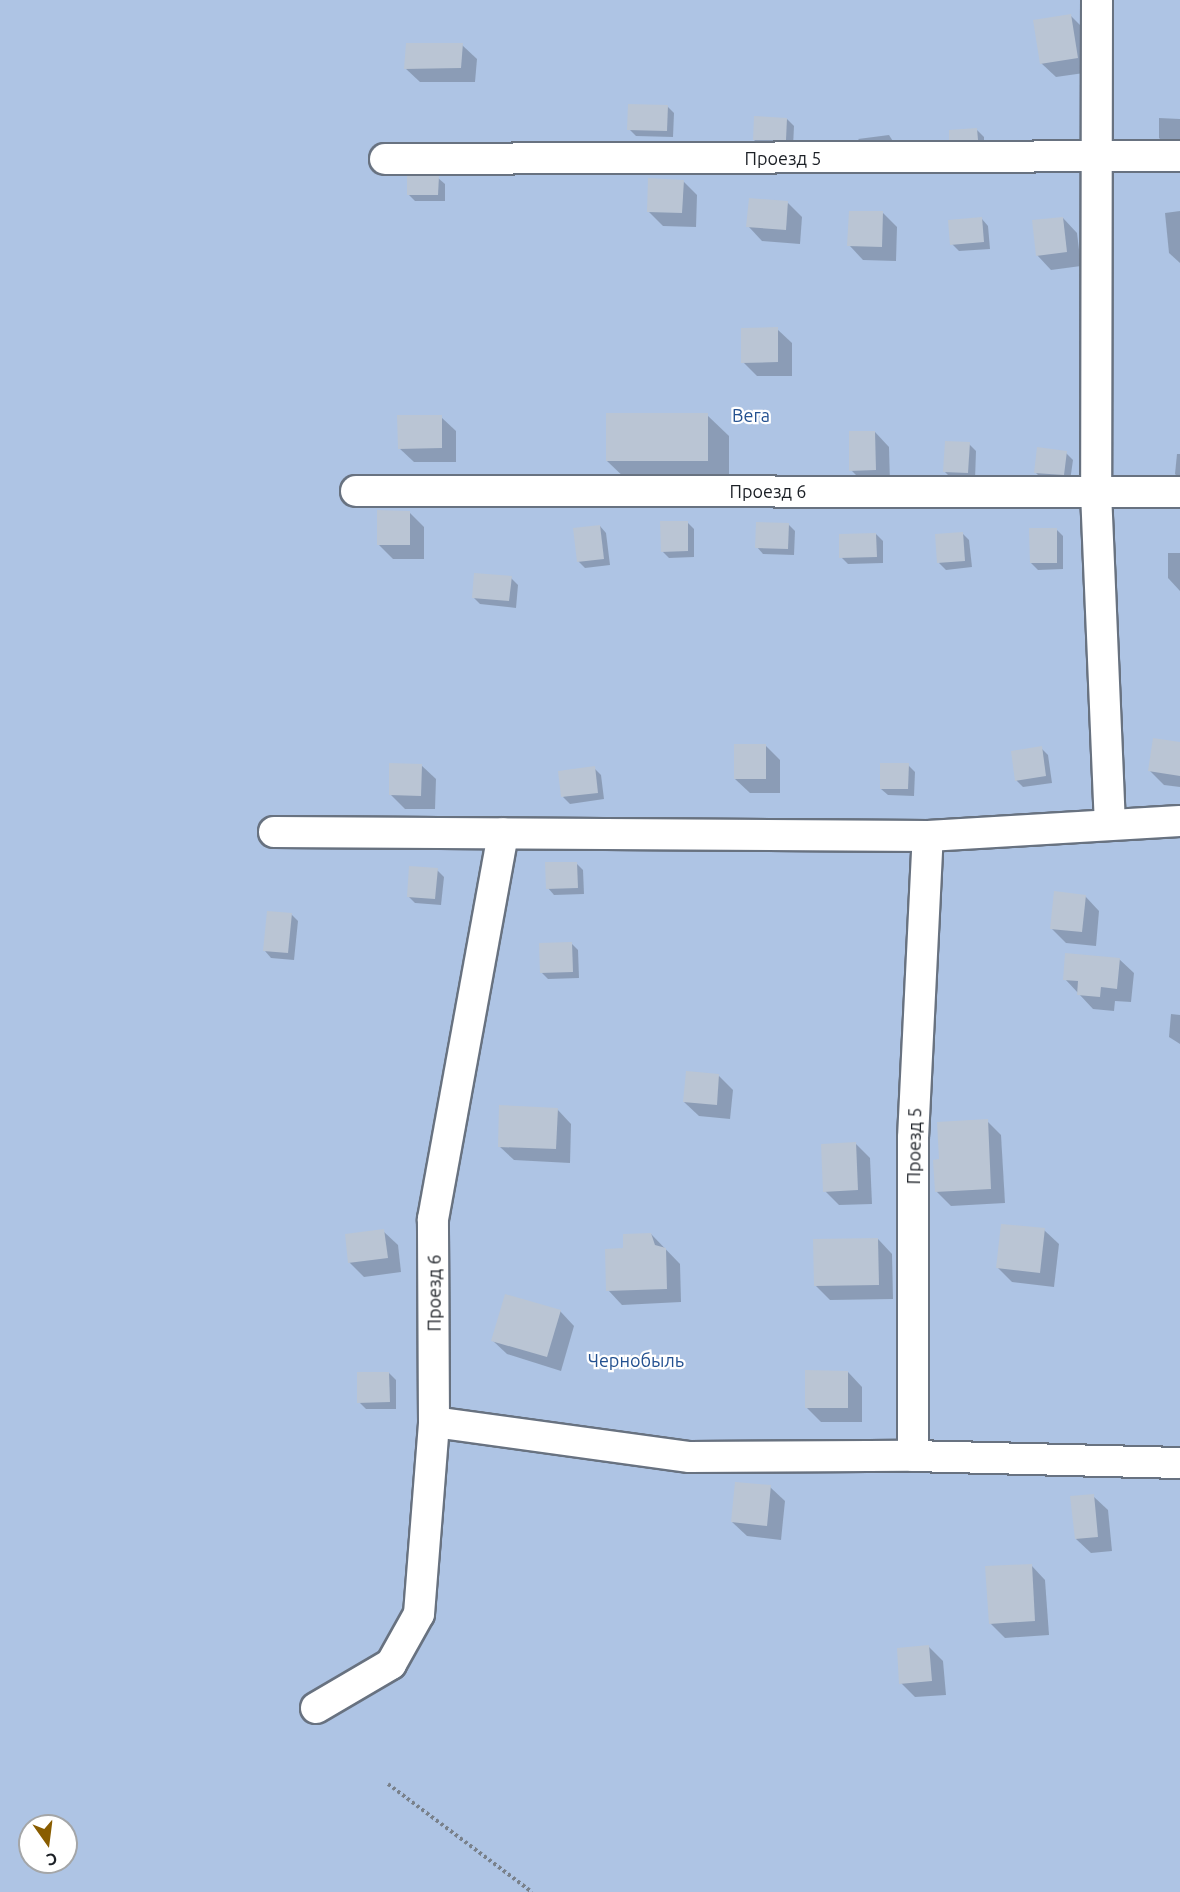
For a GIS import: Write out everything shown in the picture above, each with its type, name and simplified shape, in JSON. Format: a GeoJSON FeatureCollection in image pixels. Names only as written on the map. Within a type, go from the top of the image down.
{"type":"FeatureCollection","features":[{"type":"Feature","properties":{"kind":"street"},"geometry":{"type":"LineString","coordinates":[[1097,0],[1096,492],[1110,823]]}},
{"type":"Feature","properties":{"kind":"street","name":"Проезд 5"},"geometry":{"type":"LineString","coordinates":[[385,159],[1180,156]]}},
{"type":"Feature","properties":{"kind":"street","name":"Проезд 6"},"geometry":{"type":"LineString","coordinates":[[356,490],[1180,492]]}},
{"type":"Feature","properties":{"kind":"street"},"geometry":{"type":"LineString","coordinates":[[274,832],[928,836],[1110,823],[1180,821]]}},
{"type":"Feature","properties":{"kind":"street","name":"Проезд 6"},"geometry":{"type":"LineString","coordinates":[[316,1708],[391,1664],[419,1614],[434,1422],[433,1219],[503,833]]}},
{"type":"Feature","properties":{"kind":"street","name":"Проезд 5"},"geometry":{"type":"LineString","coordinates":[[913,1456],[913,1138],[928,836]]}},
{"type":"Feature","properties":{"kind":"street"},"geometry":{"type":"LineString","coordinates":[[434,1422],[690,1457],[913,1456],[1180,1463]]}},
{"type":"Feature","properties":{"kind":"path"},"geometry":{"type":"LineString","coordinates":[[388,1784],[532,1892]]}},
{"type":"Feature","properties":{"kind":"green space"},"geometry":{"type":"Polygon","coordinates":[[[0,0],[1180,0],[1180,1892],[0,1892],[0,0]]]}},
{"type":"Feature","properties":{"kind":"building"},"geometry":{"type":"Polygon","coordinates":[[[1071,14],[1078,58],[1040,64],[1033,20],[1071,14]]]}},
{"type":"Feature","properties":{"kind":"building"},"geometry":{"type":"Polygon","coordinates":[[[406,43],[463,43],[461,68],[404,69],[406,43]]]}},
{"type":"Feature","properties":{"kind":"building"},"geometry":{"type":"Polygon","coordinates":[[[628,104],[668,105],[667,131],[627,130],[628,104]]]}},
{"type":"Feature","properties":{"kind":"building"},"geometry":{"type":"Polygon","coordinates":[[[754,116],[787,118],[786,140],[753,140],[754,116]]]}},
{"type":"Feature","properties":{"kind":"building"},"geometry":{"type":"Polygon","coordinates":[[[977,128],[978,140],[949,140],[949,130],[977,128]]]}},
{"type":"Feature","properties":{"kind":"building"},"geometry":{"type":"Polygon","coordinates":[[[407,176],[439,176],[438,195],[407,195],[407,176]]]}},
{"type":"Feature","properties":{"kind":"building"},"geometry":{"type":"Polygon","coordinates":[[[648,178],[684,180],[682,213],[647,212],[648,178]]]}},
{"type":"Feature","properties":{"kind":"building"},"geometry":{"type":"Polygon","coordinates":[[[749,198],[788,201],[786,230],[746,227],[749,198]]]}},
{"type":"Feature","properties":{"kind":"building"},"geometry":{"type":"Polygon","coordinates":[[[849,211],[883,211],[882,247],[847,246],[849,211]]]}},
{"type":"Feature","properties":{"kind":"building"},"geometry":{"type":"Polygon","coordinates":[[[982,217],[984,242],[950,245],[948,220],[982,217]]]}},
{"type":"Feature","properties":{"kind":"building"},"geometry":{"type":"Polygon","coordinates":[[[1063,217],[1067,252],[1036,256],[1032,220],[1063,217]]]}},
{"type":"Feature","properties":{"kind":"building"},"geometry":{"type":"Polygon","coordinates":[[[778,327],[778,362],[741,363],[741,328],[778,327]]]}},
{"type":"Feature","properties":{"kind":"building"},"geometry":{"type":"Polygon","coordinates":[[[606,413],[708,413],[708,461],[606,461],[606,413]]]}},
{"type":"Feature","properties":{"kind":"building"},"geometry":{"type":"Polygon","coordinates":[[[397,415],[442,415],[442,448],[398,449],[397,415]]]}},
{"type":"Feature","properties":{"kind":"building"},"geometry":{"type":"Polygon","coordinates":[[[849,431],[875,431],[876,470],[849,471],[849,431]]]}},
{"type":"Feature","properties":{"kind":"building"},"geometry":{"type":"Polygon","coordinates":[[[945,441],[970,442],[968,473],[943,472],[945,441]]]}},
{"type":"Feature","properties":{"kind":"building"},"geometry":{"type":"Polygon","coordinates":[[[1037,447],[1067,451],[1064,475],[1034,473],[1037,447]]]}},
{"type":"Feature","properties":{"kind":"building"},"geometry":{"type":"Polygon","coordinates":[[[377,510],[410,511],[410,545],[377,545],[377,510]]]}},
{"type":"Feature","properties":{"kind":"building"},"geometry":{"type":"Polygon","coordinates":[[[660,521],[688,521],[688,551],[661,552],[660,521]]]}},
{"type":"Feature","properties":{"kind":"building"},"geometry":{"type":"Polygon","coordinates":[[[756,522],[789,523],[788,549],[755,548],[756,522]]]}},
{"type":"Feature","properties":{"kind":"building"},"geometry":{"type":"Polygon","coordinates":[[[600,525],[604,559],[577,562],[573,528],[600,525]]]}},
{"type":"Feature","properties":{"kind":"building"},"geometry":{"type":"Polygon","coordinates":[[[1029,528],[1057,528],[1057,563],[1030,563],[1029,528]]]}},
{"type":"Feature","properties":{"kind":"building"},"geometry":{"type":"Polygon","coordinates":[[[963,532],[965,561],[937,563],[935,534],[963,532]]]}},
{"type":"Feature","properties":{"kind":"building"},"geometry":{"type":"Polygon","coordinates":[[[876,533],[877,557],[839,558],[839,534],[876,533]]]}},
{"type":"Feature","properties":{"kind":"building"},"geometry":{"type":"Polygon","coordinates":[[[474,573],[512,576],[509,601],[472,598],[474,573]]]}},
{"type":"Feature","properties":{"kind":"building"},"geometry":{"type":"Polygon","coordinates":[[[1153,738],[1180,742],[1180,776],[1148,771],[1153,738]]]}},
{"type":"Feature","properties":{"kind":"building"},"geometry":{"type":"Polygon","coordinates":[[[734,744],[766,744],[766,779],[734,779],[734,744]]]}},
{"type":"Feature","properties":{"kind":"building"},"geometry":{"type":"Polygon","coordinates":[[[1042,746],[1046,776],[1015,781],[1011,751],[1042,746]]]}},
{"type":"Feature","properties":{"kind":"building"},"geometry":{"type":"Polygon","coordinates":[[[389,763],[422,764],[421,796],[389,795],[389,763]]]}},
{"type":"Feature","properties":{"kind":"building"},"geometry":{"type":"Polygon","coordinates":[[[880,763],[909,763],[908,789],[880,789],[880,763]]]}},
{"type":"Feature","properties":{"kind":"building"},"geometry":{"type":"Polygon","coordinates":[[[595,766],[598,793],[561,797],[558,771],[595,766]]]}},
{"type":"Feature","properties":{"kind":"building"},"geometry":{"type":"Polygon","coordinates":[[[545,862],[577,862],[578,888],[546,889],[545,862]]]}},
{"type":"Feature","properties":{"kind":"building"},"geometry":{"type":"Polygon","coordinates":[[[409,866],[438,868],[435,899],[407,897],[409,866]]]}},
{"type":"Feature","properties":{"kind":"building"},"geometry":{"type":"Polygon","coordinates":[[[1054,891],[1086,895],[1082,932],[1050,929],[1054,891]]]}},
{"type":"Feature","properties":{"kind":"building"},"geometry":{"type":"Polygon","coordinates":[[[267,911],[292,913],[288,953],[263,951],[267,911]]]}},
{"type":"Feature","properties":{"kind":"building"},"geometry":{"type":"Polygon","coordinates":[[[572,942],[573,972],[540,973],[539,943],[572,942]]]}},
{"type":"Feature","properties":{"kind":"building"},"geometry":{"type":"Polygon","coordinates":[[[1065,953],[1120,958],[1117,989],[1101,987],[1100,997],[1077,995],[1078,981],[1063,980],[1065,953]]]}},
{"type":"Feature","properties":{"kind":"building"},"geometry":{"type":"Polygon","coordinates":[[[686,1071],[719,1074],[717,1105],[683,1102],[686,1071]]]}},
{"type":"Feature","properties":{"kind":"building"},"geometry":{"type":"Polygon","coordinates":[[[499,1105],[558,1108],[556,1149],[498,1147],[499,1105]]]}},
{"type":"Feature","properties":{"kind":"building"},"geometry":{"type":"Polygon","coordinates":[[[988,1119],[991,1189],[935,1192],[933,1160],[939,1159],[937,1122],[988,1119]]]}},
{"type":"Feature","properties":{"kind":"building"},"geometry":{"type":"Polygon","coordinates":[[[856,1142],[858,1190],[823,1192],[821,1144],[856,1142]]]}},
{"type":"Feature","properties":{"kind":"building"},"geometry":{"type":"Polygon","coordinates":[[[1001,1224],[1045,1228],[1040,1273],[996,1268],[1001,1224]]]}},
{"type":"Feature","properties":{"kind":"building"},"geometry":{"type":"Polygon","coordinates":[[[384,1229],[388,1258],[348,1263],[345,1234],[384,1229]]]}},
{"type":"Feature","properties":{"kind":"building"},"geometry":{"type":"Polygon","coordinates":[[[651,1233],[655,1245],[666,1248],[667,1289],[606,1291],[605,1249],[623,1248],[623,1234],[651,1233]]]}},
{"type":"Feature","properties":{"kind":"building"},"geometry":{"type":"Polygon","coordinates":[[[878,1238],[879,1285],[814,1286],[813,1239],[878,1238]]]}},
{"type":"Feature","properties":{"kind":"building"},"geometry":{"type":"Polygon","coordinates":[[[505,1294],[561,1310],[547,1357],[491,1341],[505,1294]]]}},
{"type":"Feature","properties":{"kind":"building"},"geometry":{"type":"Polygon","coordinates":[[[805,1370],[848,1371],[848,1408],[805,1408],[805,1370]]]}},
{"type":"Feature","properties":{"kind":"building"},"geometry":{"type":"Polygon","coordinates":[[[357,1372],[389,1372],[390,1402],[357,1403],[357,1372]]]}},
{"type":"Feature","properties":{"kind":"building"},"geometry":{"type":"Polygon","coordinates":[[[735,1482],[771,1485],[767,1526],[731,1522],[735,1482]]]}},
{"type":"Feature","properties":{"kind":"building"},"geometry":{"type":"Polygon","coordinates":[[[1094,1494],[1098,1537],[1075,1539],[1070,1496],[1094,1494]]]}},
{"type":"Feature","properties":{"kind":"building"},"geometry":{"type":"Polygon","coordinates":[[[1032,1564],[1035,1621],[989,1624],[985,1566],[1032,1564]]]}},
{"type":"Feature","properties":{"kind":"building"},"geometry":{"type":"Polygon","coordinates":[[[929,1645],[932,1681],[899,1684],[897,1648],[929,1645]]]}},
{"type":"Feature","properties":{"kind":"park label","name":"Вега"},"geometry":{"type":"Point","coordinates":[751,415]}},
{"type":"Feature","properties":{"kind":"park label","name":"Чернобыль"},"geometry":{"type":"Point","coordinates":[636,1360]}}]}
